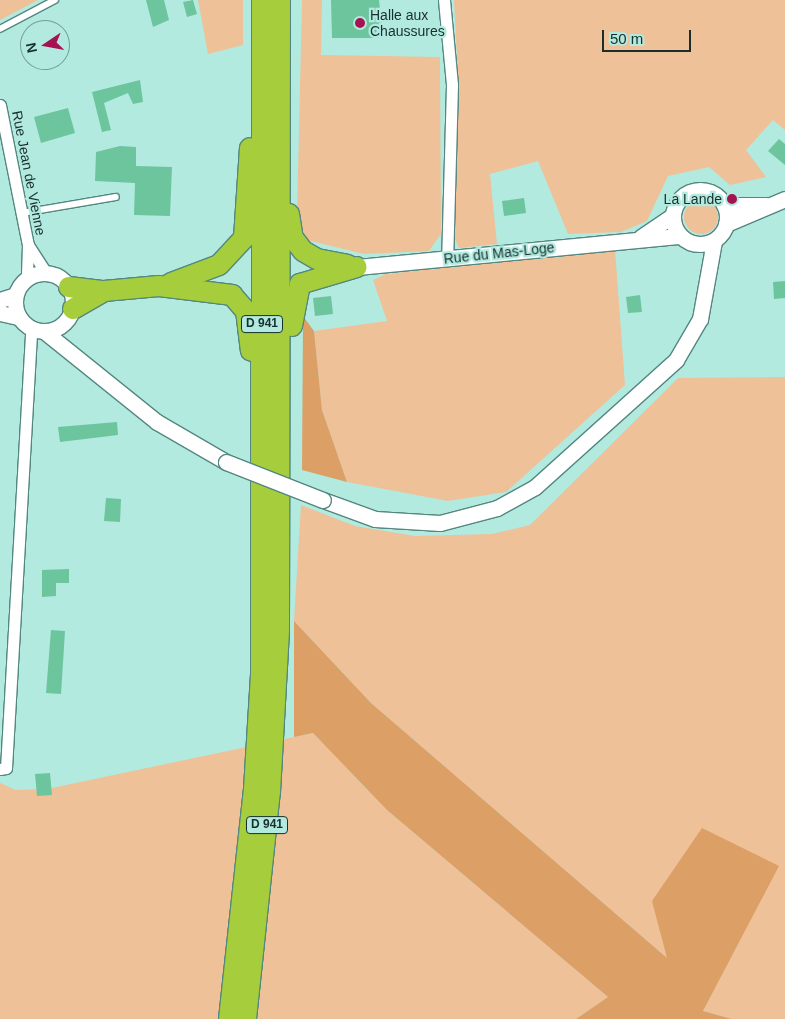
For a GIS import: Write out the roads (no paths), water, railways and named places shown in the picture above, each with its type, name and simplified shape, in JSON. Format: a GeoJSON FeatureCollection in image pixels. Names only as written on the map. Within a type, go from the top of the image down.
{"type":"FeatureCollection","features":[{"type":"Feature","properties":{"kind":"highway","name":"D 941"},"geometry":{"type":"LineString","coordinates":[[229,1019],[254,789],[262,602],[262,0]]}},
{"type":"Feature","properties":{"kind":"highway","name":"D 941"},"geometry":{"type":"LineString","coordinates":[[246,1019],[275,708],[280,432],[280,0]]}},
{"type":"Feature","properties":{"kind":"highway"},"geometry":{"type":"LineString","coordinates":[[159,286],[219,265],[244,238],[253,72],[262,47]]}},
{"type":"Feature","properties":{"kind":"highway"},"geometry":{"type":"LineString","coordinates":[[280,128],[290,169],[293,238],[317,260],[357,267]]}},
{"type":"Feature","properties":{"kind":"highway"},"geometry":{"type":"LineString","coordinates":[[280,432],[290,389],[294,294],[300,284],[313,277],[357,267]]}},
{"type":"Feature","properties":{"kind":"highway"},"geometry":{"type":"LineString","coordinates":[[69,287],[104,291],[159,286],[232,296],[246,312],[251,334],[253,530],[262,602]]}},
{"type":"Feature","properties":{"kind":"highway"},"geometry":{"type":"LineString","coordinates":[[70,314],[104,291]]}},
{"type":"Feature","properties":{"kind":"main road"},"geometry":{"type":"LineString","coordinates":[[712,266],[695,244],[679,236],[672,216],[680,197],[694,190],[713,193],[724,205],[726,224]]}},
{"type":"Feature","properties":{"kind":"main road"},"geometry":{"type":"LineString","coordinates":[[724,205],[779,202]]}},
{"type":"Feature","properties":{"kind":"main road"},"geometry":{"type":"LineString","coordinates":[[0,313],[18,317],[68,349],[157,422],[226,462],[375,518],[440,523],[497,508],[528,492],[676,360],[700,320],[712,266],[714,241],[726,224],[779,202]]}},
{"type":"Feature","properties":{"kind":"main road","name":"Rue du Mas-Loge"},"geometry":{"type":"LineString","coordinates":[[641,237],[672,216]]}},
{"type":"Feature","properties":{"kind":"main road","name":"Rue du Mas-Loge"},"geometry":{"type":"LineString","coordinates":[[357,267],[641,237],[679,236]]}},
{"type":"Feature","properties":{"kind":"main road"},"geometry":{"type":"LineString","coordinates":[[695,244],[714,241]]}},
{"type":"Feature","properties":{"kind":"main road"},"geometry":{"type":"LineString","coordinates":[[18,317],[7,298],[27,278],[46,273],[69,287],[68,349]]}},
{"type":"Feature","properties":{"kind":"main road"},"geometry":{"type":"LineString","coordinates":[[38,330],[70,314]]}},
{"type":"Feature","properties":{"kind":"street"},"geometry":{"type":"LineString","coordinates":[[444,0],[452,86],[447,259]]}},
{"type":"Feature","properties":{"kind":"street","name":"Rue Jean de Vienne"},"geometry":{"type":"LineString","coordinates":[[0,105],[28,245],[27,278]]}},
{"type":"Feature","properties":{"kind":"street"},"geometry":{"type":"LineString","coordinates":[[28,245],[46,273]]}},
{"type":"Feature","properties":{"kind":"street"},"geometry":{"type":"LineString","coordinates":[[0,769],[6,768],[38,330]]}},
{"type":"Feature","properties":{"kind":"lane"},"geometry":{"type":"LineString","coordinates":[[0,29],[55,0]]}},
{"type":"Feature","properties":{"kind":"lane"},"geometry":{"type":"LineString","coordinates":[[22,213],[116,197]]}},
{"type":"Feature","properties":{"kind":"place","name":"Halle aux Chaussures"},"geometry":{"type":"Point","coordinates":[360,23]}},
{"type":"Feature","properties":{"kind":"place","name":"La Lande"},"geometry":{"type":"Point","coordinates":[732,199]}}]}
